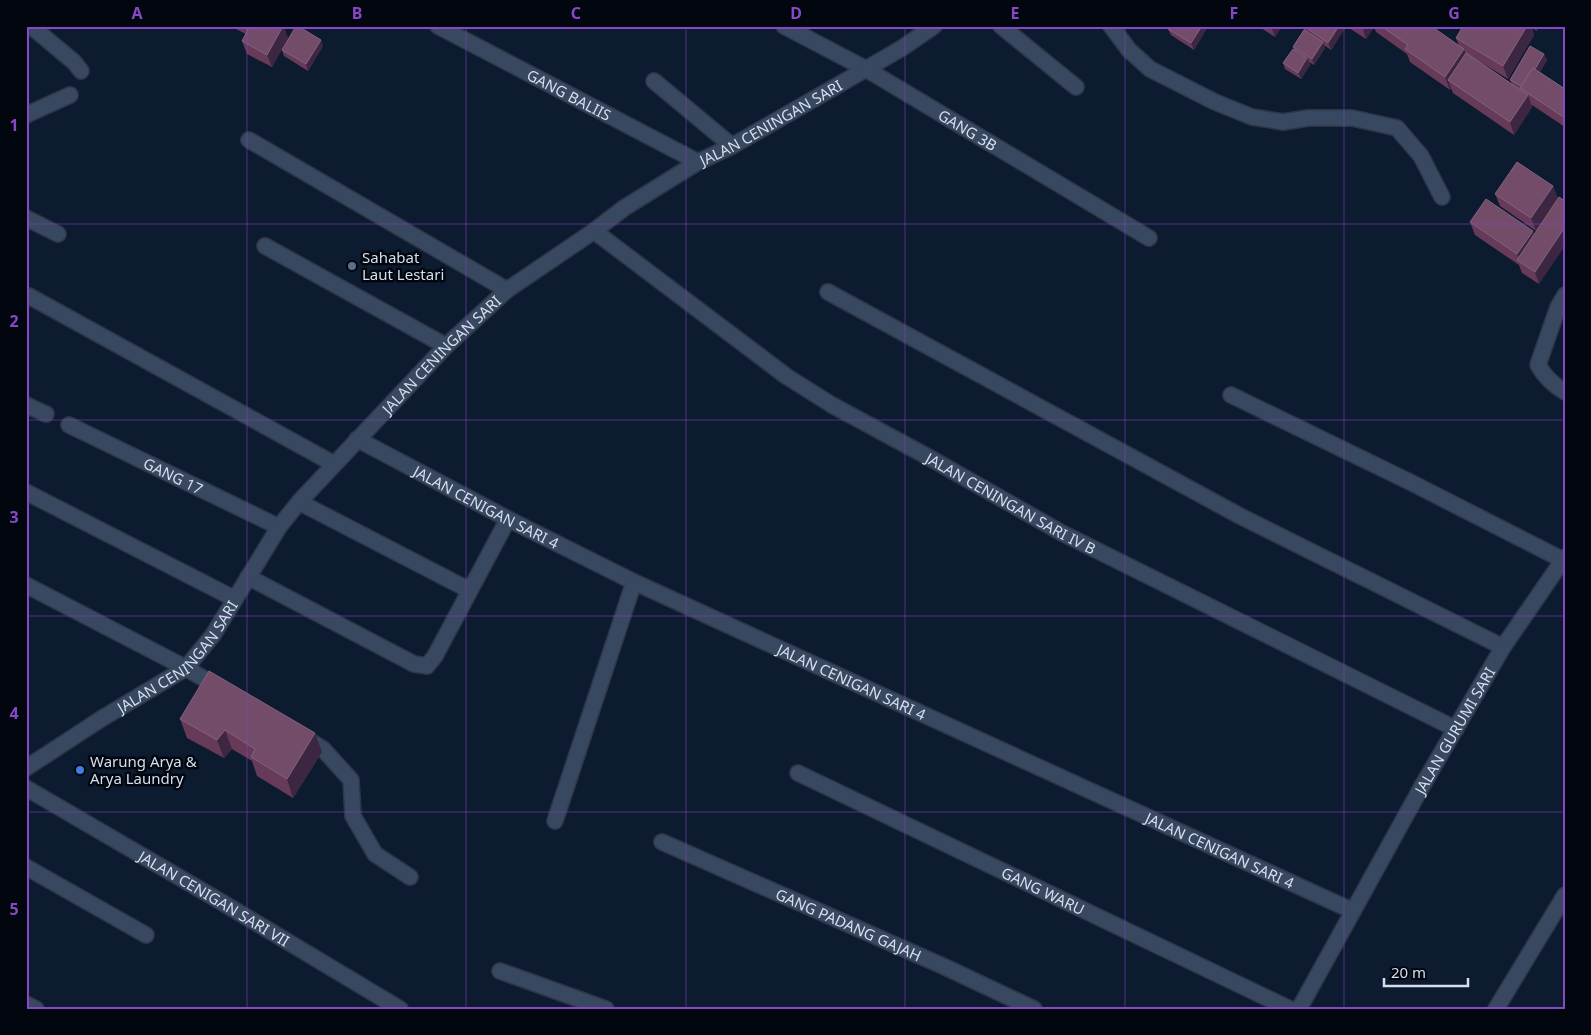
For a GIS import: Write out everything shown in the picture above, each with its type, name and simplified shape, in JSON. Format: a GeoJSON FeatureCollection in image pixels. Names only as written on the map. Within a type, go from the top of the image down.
{"type":"FeatureCollection","features":[{"type":"Feature","properties":{"kind":"street"},"geometry":{"type":"LineString","coordinates":[[31,26],[74,62],[81,71]]}},
{"type":"Feature","properties":{"kind":"street","name":"GANG BALIIS"},"geometry":{"type":"LineString","coordinates":[[438,26],[698,162]]}},
{"type":"Feature","properties":{"kind":"street","name":"GANG 3B"},"geometry":{"type":"LineString","coordinates":[[784,26],[866,69],[1149,238]]}},
{"type":"Feature","properties":{"kind":"street","name":"JALAN CENINGAN SARI"},"geometry":{"type":"LineString","coordinates":[[26,768],[101,719],[186,668],[213,635],[279,527],[299,502],[446,346],[507,290],[594,231],[624,208],[698,162],[732,146],[866,69],[934,26]]}},
{"type":"Feature","properties":{"kind":"street"},"geometry":{"type":"LineString","coordinates":[[1000,26],[1076,87]]}},
{"type":"Feature","properties":{"kind":"street"},"geometry":{"type":"LineString","coordinates":[[1111,26],[1129,50],[1150,69],[1215,102],[1252,117],[1283,122],[1308,118],[1352,118],[1397,128],[1422,156],[1442,197]]}},
{"type":"Feature","properties":{"kind":"street"},"geometry":{"type":"LineString","coordinates":[[654,82],[732,146]]}},
{"type":"Feature","properties":{"kind":"street"},"geometry":{"type":"LineString","coordinates":[[26,115],[70,95]]}},
{"type":"Feature","properties":{"kind":"street"},"geometry":{"type":"LineString","coordinates":[[249,140],[507,290]]}},
{"type":"Feature","properties":{"kind":"street"},"geometry":{"type":"LineString","coordinates":[[26,218],[58,234]]}},
{"type":"Feature","properties":{"kind":"street","name":"JALAN CENINGAN SARI IV B"},"geometry":{"type":"LineString","coordinates":[[594,231],[778,371],[832,405],[930,458],[1062,534],[1456,730]]}},
{"type":"Feature","properties":{"kind":"street"},"geometry":{"type":"LineString","coordinates":[[265,246],[446,346]]}},
{"type":"Feature","properties":{"kind":"street"},"geometry":{"type":"LineString","coordinates":[[828,292],[1240,516],[1504,646]]}},
{"type":"Feature","properties":{"kind":"street"},"geometry":{"type":"LineString","coordinates":[[1565,295],[1558,307],[1538,365],[1543,375],[1552,384],[1565,392]]}},
{"type":"Feature","properties":{"kind":"street"},"geometry":{"type":"LineString","coordinates":[[29,296],[334,464]]}},
{"type":"Feature","properties":{"kind":"street"},"geometry":{"type":"LineString","coordinates":[[1232,394],[1564,558]]}},
{"type":"Feature","properties":{"kind":"street"},"geometry":{"type":"LineString","coordinates":[[26,405],[46,414]]}},
{"type":"Feature","properties":{"kind":"street","name":"GANG 17"},"geometry":{"type":"LineString","coordinates":[[69,425],[279,527]]}},
{"type":"Feature","properties":{"kind":"street","name":"JALAN CENIGAN SARI 4"},"geometry":{"type":"LineString","coordinates":[[357,439],[508,519],[634,582],[1353,911]]}},
{"type":"Feature","properties":{"kind":"street"},"geometry":{"type":"LineString","coordinates":[[26,492],[235,599]]}},
{"type":"Feature","properties":{"kind":"street"},"geometry":{"type":"LineString","coordinates":[[299,502],[470,590]]}},
{"type":"Feature","properties":{"kind":"street"},"geometry":{"type":"LineString","coordinates":[[248,577],[414,664],[427,666],[435,656],[508,519]]}},
{"type":"Feature","properties":{"kind":"street","name":"JALAN GURUMI SARI"},"geometry":{"type":"LineString","coordinates":[[1299,1009],[1504,646],[1564,558]]}},
{"type":"Feature","properties":{"kind":"street"},"geometry":{"type":"LineString","coordinates":[[555,821],[634,582]]}},
{"type":"Feature","properties":{"kind":"street"},"geometry":{"type":"LineString","coordinates":[[26,585],[186,668],[238,698]]}},
{"type":"Feature","properties":{"kind":"street"},"geometry":{"type":"LineString","coordinates":[[289,729],[323,749],[351,780],[353,816],[375,854],[410,877]]}},
{"type":"Feature","properties":{"kind":"street","name":"GANG WARU"},"geometry":{"type":"LineString","coordinates":[[798,773],[1290,1009]]}},
{"type":"Feature","properties":{"kind":"street","name":"JALAN CENIGAN SARI VII"},"geometry":{"type":"LineString","coordinates":[[26,788],[400,1009]]}},
{"type":"Feature","properties":{"kind":"street","name":"GANG PADANG GAJAH"},"geometry":{"type":"LineString","coordinates":[[662,842],[945,967],[1034,1009]]}},
{"type":"Feature","properties":{"kind":"street"},"geometry":{"type":"LineString","coordinates":[[26,867],[146,935]]}},
{"type":"Feature","properties":{"kind":"street"},"geometry":{"type":"LineString","coordinates":[[1496,1009],[1565,895]]}},
{"type":"Feature","properties":{"kind":"street"},"geometry":{"type":"LineString","coordinates":[[500,971],[606,1009]]}},
{"type":"Feature","properties":{"kind":"street"},"geometry":{"type":"LineString","coordinates":[[26,1004],[36,1009]]}},
{"type":"Feature","properties":{"kind":"building"},"geometry":{"type":"Polygon","coordinates":[[[241,26],[250,26],[248,30],[241,26]]]}},
{"type":"Feature","properties":{"kind":"building"},"geometry":{"type":"Polygon","coordinates":[[[250,26],[283,26],[267,55],[242,41],[250,26]]]}},
{"type":"Feature","properties":{"kind":"building"},"geometry":{"type":"Polygon","coordinates":[[[296,26],[321,40],[306,64],[282,50],[296,26]]]}},
{"type":"Feature","properties":{"kind":"building"},"geometry":{"type":"Polygon","coordinates":[[[1170,26],[1202,26],[1191,43],[1168,29],[1170,26]]]}},
{"type":"Feature","properties":{"kind":"building"},"geometry":{"type":"Polygon","coordinates":[[[1304,26],[1339,26],[1328,43],[1304,26]]]}},
{"type":"Feature","properties":{"kind":"building"},"geometry":{"type":"Polygon","coordinates":[[[1381,26],[1431,26],[1464,49],[1445,77],[1405,49],[1408,45],[1381,26]]]}},
{"type":"Feature","properties":{"kind":"building"},"geometry":{"type":"Polygon","coordinates":[[[1463,26],[1527,26],[1503,66],[1456,38],[1463,26]]]}},
{"type":"Feature","properties":{"kind":"building"},"geometry":{"type":"Polygon","coordinates":[[[1304,30],[1323,42],[1312,59],[1293,47],[1304,30]]]}},
{"type":"Feature","properties":{"kind":"building"},"geometry":{"type":"Polygon","coordinates":[[[1530,46],[1544,54],[1521,86],[1510,80],[1530,46]]]}},
{"type":"Feature","properties":{"kind":"building"},"geometry":{"type":"Polygon","coordinates":[[[1293,49],[1307,58],[1298,73],[1283,63],[1293,49]]]}},
{"type":"Feature","properties":{"kind":"building"},"geometry":{"type":"Polygon","coordinates":[[[1466,53],[1528,95],[1510,122],[1448,80],[1466,53]]]}},
{"type":"Feature","properties":{"kind":"building"},"geometry":{"type":"Polygon","coordinates":[[[1533,68],[1565,89],[1565,118],[1520,88],[1533,68]]]}},
{"type":"Feature","properties":{"kind":"building"},"geometry":{"type":"Polygon","coordinates":[[[1517,162],[1553,186],[1531,218],[1495,194],[1517,162]]]}},
{"type":"Feature","properties":{"kind":"building"},"geometry":{"type":"Polygon","coordinates":[[[1559,197],[1565,201],[1565,227],[1535,272],[1517,260],[1559,197]]]}},
{"type":"Feature","properties":{"kind":"building"},"geometry":{"type":"Polygon","coordinates":[[[1486,199],[1533,231],[1517,254],[1470,222],[1486,199]]]}},
{"type":"Feature","properties":{"kind":"building"},"geometry":{"type":"Polygon","coordinates":[[[209,671],[315,733],[287,779],[251,757],[255,749],[225,730],[217,740],[180,719],[209,671]]]}},
{"type":"Feature","properties":{"kind":"place","name":"Sahabat Laut Lestari"},"geometry":{"type":"Point","coordinates":[352,266]}},
{"type":"Feature","properties":{"kind":"place","name":"Warung Arya & Arya Laundry"},"geometry":{"type":"Point","coordinates":[80,770]}}]}
